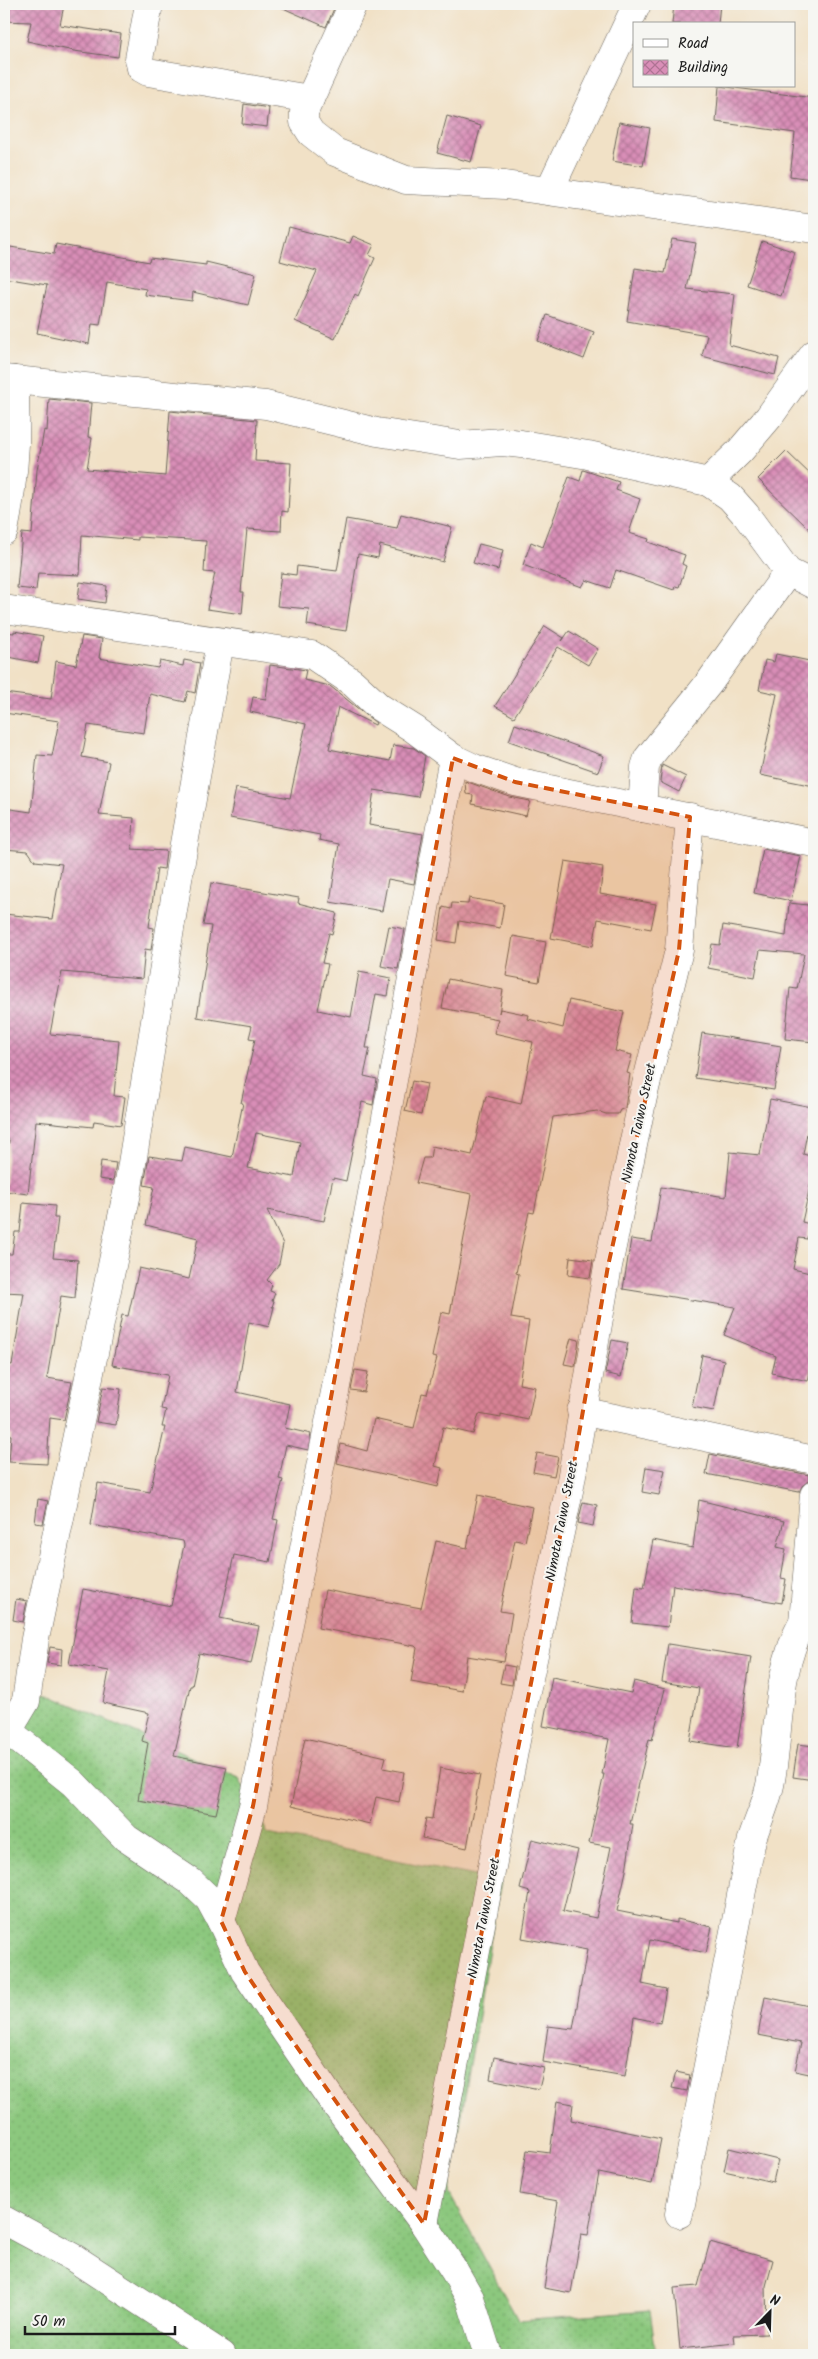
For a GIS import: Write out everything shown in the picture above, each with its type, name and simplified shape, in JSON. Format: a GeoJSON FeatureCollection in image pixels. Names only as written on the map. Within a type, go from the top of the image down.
{"type":"FeatureCollection","features":[{"type":"Feature","properties":{"kind":"street"},"geometry":{"type":"LineString","coordinates":[[149,4],[139,59],[142,68],[148,72],[310,99]]}},
{"type":"Feature","properties":{"kind":"street"},"geometry":{"type":"LineString","coordinates":[[353,4],[304,112],[304,122],[311,133],[335,152],[406,180],[505,185],[814,229]]}},
{"type":"Feature","properties":{"kind":"street"},"geometry":{"type":"LineString","coordinates":[[549,191],[638,4]]}},
{"type":"Feature","properties":{"kind":"street"},"geometry":{"type":"LineString","coordinates":[[708,482],[740,451],[769,418],[814,354]]}},
{"type":"Feature","properties":{"kind":"street"},"geometry":{"type":"LineString","coordinates":[[4,531],[12,491],[16,404],[9,380],[266,405],[386,433],[460,445],[502,442],[521,444],[588,455],[708,482],[730,498],[788,572],[814,585]]}},
{"type":"Feature","properties":{"kind":"street"},"geometry":{"type":"LineString","coordinates":[[642,808],[645,768],[648,758],[709,683],[788,572]]}},
{"type":"Feature","properties":{"kind":"street"},"geometry":{"type":"LineString","coordinates":[[4,608],[312,655],[352,682],[379,707],[414,729],[453,758],[474,768],[515,782],[814,843]]}},
{"type":"Feature","properties":{"kind":"street"},"geometry":{"type":"LineString","coordinates":[[220,642],[182,855],[128,1188],[35,1639],[26,1701],[6,1731],[73,1783],[126,1838],[190,1881],[209,1899],[245,1972],[329,2096],[424,2224],[470,2298],[488,2355]]}},
{"type":"Feature","properties":{"kind":"street"},"geometry":{"type":"LineString","coordinates":[[221,1921],[253,1806],[339,1373],[453,758]]}},
{"type":"Feature","properties":{"kind":"street","name":"Nimota Taiwo Street"},"geometry":{"type":"LineString","coordinates":[[424,2224],[520,1725],[570,1486],[581,1412],[608,1266],[643,1097],[680,950],[690,817]]}},
{"type":"Feature","properties":{"kind":"street"},"geometry":{"type":"LineString","coordinates":[[581,1412],[814,1460]]}},
{"type":"Feature","properties":{"kind":"street"},"geometry":{"type":"LineString","coordinates":[[679,2214],[752,1839],[771,1782],[776,1724],[786,1668],[796,1635],[803,1622],[810,1573],[814,1495]]}},
{"type":"Feature","properties":{"kind":"street"},"geometry":{"type":"LineString","coordinates":[[4,2220],[74,2258],[222,2355]]}},
{"type":"Feature","properties":{"kind":"highlighted area"},"geometry":{"type":"Polygon","coordinates":[[[453,758],[515,782],[690,817],[679,950],[608,1266],[570,1486],[424,2224],[245,1972],[221,1921],[253,1806],[453,758]]]}},
{"type":"Feature","properties":{"kind":"green space"},"geometry":{"type":"Polygon","coordinates":[[[44,1693],[239,1778],[268,1834],[500,1881],[449,2193],[518,2320],[650,2310],[656,2355],[4,2355],[4,1721],[44,1693]]]}},
{"type":"Feature","properties":{"kind":"building"},"geometry":{"type":"Polygon","coordinates":[[[4,4],[64,5],[60,25],[121,34],[118,57],[74,51],[27,41],[31,22],[4,21],[4,4]]]}},
{"type":"Feature","properties":{"kind":"building"},"geometry":{"type":"Polygon","coordinates":[[[274,4],[336,4],[326,27],[274,4]]]}},
{"type":"Feature","properties":{"kind":"building"},"geometry":{"type":"Polygon","coordinates":[[[674,4],[720,4],[718,22],[672,22],[674,4]]]}},
{"type":"Feature","properties":{"kind":"building"},"geometry":{"type":"Polygon","coordinates":[[[719,88],[735,88],[814,98],[814,156],[811,179],[790,176],[795,133],[716,122],[719,88]]]}},
{"type":"Feature","properties":{"kind":"building"},"geometry":{"type":"Polygon","coordinates":[[[244,104],[269,108],[267,127],[242,124],[244,104]]]}},
{"type":"Feature","properties":{"kind":"building"},"geometry":{"type":"Polygon","coordinates":[[[447,116],[481,126],[471,162],[437,153],[447,116]]]}},
{"type":"Feature","properties":{"kind":"building"},"geometry":{"type":"Polygon","coordinates":[[[619,122],[650,128],[643,166],[612,161],[619,122]]]}},
{"type":"Feature","properties":{"kind":"building"},"geometry":{"type":"Polygon","coordinates":[[[289,227],[350,243],[353,236],[374,245],[369,255],[375,258],[358,296],[355,294],[335,339],[295,321],[317,271],[280,261],[289,227]]]}},
{"type":"Feature","properties":{"kind":"building"},"geometry":{"type":"Polygon","coordinates":[[[672,239],[696,243],[687,289],[735,294],[729,345],[779,358],[775,375],[702,356],[707,335],[627,321],[635,268],[665,273],[672,239]]]}},
{"type":"Feature","properties":{"kind":"building"},"geometry":{"type":"Polygon","coordinates":[[[762,241],[795,252],[781,296],[747,285],[762,241]]]}},
{"type":"Feature","properties":{"kind":"building"},"geometry":{"type":"Polygon","coordinates":[[[56,244],[149,262],[150,258],[206,265],[206,262],[256,274],[248,305],[193,292],[192,301],[145,295],[146,289],[107,282],[100,325],[92,324],[89,344],[37,333],[47,285],[4,278],[4,246],[54,254],[56,244]]]}},
{"type":"Feature","properties":{"kind":"building"},"geometry":{"type":"Polygon","coordinates":[[[547,315],[594,332],[584,359],[538,341],[547,315]]]}},
{"type":"Feature","properties":{"kind":"building"},"geometry":{"type":"Polygon","coordinates":[[[49,399],[91,403],[88,437],[92,438],[87,469],[165,476],[170,411],[257,420],[255,461],[291,463],[288,512],[282,511],[281,531],[247,529],[241,592],[244,592],[242,614],[207,609],[215,573],[204,572],[206,541],[138,537],[138,540],[82,535],[80,575],[38,573],[36,590],[17,588],[22,533],[32,534],[37,470],[44,430],[47,431],[49,399]]]}},
{"type":"Feature","properties":{"kind":"building"},"geometry":{"type":"Polygon","coordinates":[[[786,451],[814,478],[814,534],[758,479],[786,451]]]}},
{"type":"Feature","properties":{"kind":"building"},"geometry":{"type":"Polygon","coordinates":[[[583,470],[619,482],[616,490],[640,499],[629,533],[649,539],[648,542],[685,555],[682,564],[686,566],[679,587],[675,586],[674,590],[616,570],[610,588],[586,580],[582,587],[523,565],[531,542],[543,547],[569,477],[580,481],[583,470]]]}},
{"type":"Feature","properties":{"kind":"building"},"geometry":{"type":"Polygon","coordinates":[[[401,514],[452,527],[443,562],[380,545],[378,558],[358,554],[346,631],[307,625],[309,609],[277,606],[281,573],[296,575],[297,566],[337,571],[346,519],[397,528],[401,514]]]}},
{"type":"Feature","properties":{"kind":"building"},"geometry":{"type":"Polygon","coordinates":[[[479,544],[503,550],[498,570],[473,563],[479,544]]]}},
{"type":"Feature","properties":{"kind":"building"},"geometry":{"type":"Polygon","coordinates":[[[80,582],[107,586],[105,603],[78,599],[80,582]]]}},
{"type":"Feature","properties":{"kind":"building"},"geometry":{"type":"Polygon","coordinates":[[[545,626],[564,638],[562,641],[569,631],[598,649],[588,665],[558,647],[514,717],[495,706],[545,626]]]}},
{"type":"Feature","properties":{"kind":"building"},"geometry":{"type":"Polygon","coordinates":[[[14,631],[43,636],[38,663],[4,656],[4,632],[14,633],[14,631]]]}},
{"type":"Feature","properties":{"kind":"building"},"geometry":{"type":"Polygon","coordinates":[[[82,636],[102,639],[99,658],[158,668],[160,661],[183,666],[184,660],[200,663],[195,693],[188,691],[185,702],[150,694],[144,733],[88,725],[82,757],[109,762],[99,815],[134,818],[132,849],[166,851],[164,869],[157,868],[149,927],[154,928],[151,950],[145,949],[142,979],[62,972],[50,1034],[119,1040],[114,1096],[125,1097],[121,1125],[94,1121],[93,1127],[36,1121],[28,1194],[4,1191],[9,1140],[4,1139],[4,914],[52,919],[62,864],[35,861],[28,851],[4,849],[4,808],[31,812],[37,755],[52,756],[59,721],[4,713],[4,693],[51,699],[56,661],[76,665],[82,636]]]}},
{"type":"Feature","properties":{"kind":"building"},"geometry":{"type":"Polygon","coordinates":[[[776,654],[814,662],[814,786],[760,775],[777,694],[759,690],[765,660],[774,662],[776,654]]]}},
{"type":"Feature","properties":{"kind":"building"},"geometry":{"type":"Polygon","coordinates":[[[270,665],[306,670],[304,680],[330,686],[376,723],[375,725],[338,707],[329,749],[390,761],[393,745],[414,748],[425,756],[418,797],[374,790],[369,825],[423,834],[414,884],[388,879],[382,911],[330,902],[339,844],[319,840],[320,835],[230,818],[236,788],[290,798],[306,724],[250,712],[253,697],[266,699],[270,665]]]}},
{"type":"Feature","properties":{"kind":"building"},"geometry":{"type":"Polygon","coordinates":[[[515,724],[604,756],[598,772],[509,741],[515,724]]]}},
{"type":"Feature","properties":{"kind":"building"},"geometry":{"type":"Polygon","coordinates":[[[662,765],[686,777],[679,792],[660,782],[662,765]]]}},
{"type":"Feature","properties":{"kind":"building"},"geometry":{"type":"Polygon","coordinates":[[[465,781],[510,797],[530,801],[526,816],[472,804],[473,795],[466,794],[465,781]]]}},
{"type":"Feature","properties":{"kind":"building"},"geometry":{"type":"Polygon","coordinates":[[[763,849],[801,856],[791,901],[754,893],[763,849]]]}},
{"type":"Feature","properties":{"kind":"building"},"geometry":{"type":"Polygon","coordinates":[[[565,861],[603,867],[600,894],[656,904],[651,929],[598,919],[593,946],[551,938],[565,861]]]}},
{"type":"Feature","properties":{"kind":"building"},"geometry":{"type":"Polygon","coordinates":[[[211,883],[299,898],[298,903],[337,913],[332,934],[329,933],[322,963],[328,964],[318,1010],[351,1017],[359,972],[391,978],[388,996],[376,994],[366,1048],[370,1048],[364,1076],[377,1079],[373,1105],[362,1102],[346,1181],[333,1178],[324,1221],[267,1210],[283,1244],[279,1264],[267,1280],[272,1285],[270,1291],[275,1293],[272,1301],[274,1301],[272,1307],[274,1307],[269,1327],[249,1322],[237,1392],[290,1404],[285,1428],[311,1434],[308,1450],[286,1445],[279,1479],[283,1480],[273,1519],[278,1520],[270,1562],[234,1555],[220,1618],[259,1626],[251,1664],[199,1653],[192,1686],[190,1686],[174,1756],[227,1767],[216,1814],[138,1800],[148,1743],[142,1741],[149,1713],[103,1703],[109,1671],[69,1664],[83,1589],[171,1606],[184,1545],[183,1541],[91,1525],[98,1483],[150,1492],[165,1427],[162,1427],[166,1410],[161,1409],[168,1375],[112,1365],[122,1315],[128,1316],[139,1268],[189,1279],[198,1238],[146,1225],[154,1187],[144,1185],[149,1156],[182,1161],[185,1147],[232,1157],[255,1039],[249,1038],[252,1026],[197,1017],[211,926],[203,925],[211,883]],[[256,1133],[248,1168],[294,1177],[300,1142],[256,1133]]]}},
{"type":"Feature","properties":{"kind":"building"},"geometry":{"type":"Polygon","coordinates":[[[469,898],[504,904],[500,928],[459,921],[456,943],[438,940],[443,907],[451,909],[452,903],[468,904],[469,898]]]}},
{"type":"Feature","properties":{"kind":"building"},"geometry":{"type":"Polygon","coordinates":[[[789,903],[808,905],[814,908],[814,1042],[785,1039],[790,988],[797,989],[804,954],[760,950],[755,977],[708,968],[712,944],[720,945],[723,925],[786,936],[789,903]]]}},
{"type":"Feature","properties":{"kind":"building"},"geometry":{"type":"Polygon","coordinates":[[[389,926],[405,929],[398,969],[381,966],[389,926]]]}},
{"type":"Feature","properties":{"kind":"building"},"geometry":{"type":"Polygon","coordinates":[[[513,936],[546,942],[539,982],[506,976],[513,936]]]}},
{"type":"Feature","properties":{"kind":"building"},"geometry":{"type":"Polygon","coordinates":[[[448,979],[503,990],[499,1013],[500,1009],[529,1015],[528,1019],[563,1028],[569,1000],[624,1012],[615,1051],[632,1055],[627,1073],[630,1074],[625,1108],[620,1110],[618,1114],[606,1114],[597,1111],[553,1117],[534,1213],[529,1212],[516,1273],[519,1274],[511,1318],[529,1321],[519,1384],[535,1387],[528,1420],[501,1414],[501,1418],[479,1414],[473,1434],[443,1427],[435,1466],[442,1468],[438,1487],[337,1463],[341,1444],[367,1451],[374,1419],[414,1428],[422,1393],[427,1394],[437,1358],[432,1357],[441,1312],[450,1314],[472,1194],[416,1183],[423,1158],[430,1158],[432,1146],[472,1155],[486,1096],[521,1104],[533,1042],[494,1033],[498,1019],[442,1008],[448,979]]]}},
{"type":"Feature","properties":{"kind":"building"},"geometry":{"type":"Polygon","coordinates":[[[702,1033],[781,1046],[774,1090],[695,1078],[702,1033]]]}},
{"type":"Feature","properties":{"kind":"building"},"geometry":{"type":"Polygon","coordinates":[[[412,1081],[427,1084],[421,1115],[405,1111],[412,1081]]]}},
{"type":"Feature","properties":{"kind":"building"},"geometry":{"type":"Polygon","coordinates":[[[770,1099],[812,1107],[803,1154],[814,1157],[814,1168],[802,1222],[810,1224],[807,1239],[799,1238],[793,1269],[814,1274],[814,1354],[808,1381],[772,1373],[776,1356],[724,1335],[735,1307],[623,1289],[631,1239],[652,1242],[661,1187],[726,1197],[730,1152],[760,1155],[770,1099]]]}},
{"type":"Feature","properties":{"kind":"building"},"geometry":{"type":"Polygon","coordinates":[[[101,1161],[116,1163],[113,1181],[99,1179],[101,1161]]]}},
{"type":"Feature","properties":{"kind":"building"},"geometry":{"type":"Polygon","coordinates":[[[23,1203],[55,1206],[54,1218],[58,1218],[53,1258],[78,1260],[75,1298],[61,1296],[47,1378],[72,1382],[64,1420],[50,1418],[47,1464],[9,1462],[11,1435],[4,1434],[4,1363],[12,1365],[24,1293],[4,1292],[4,1254],[12,1254],[15,1232],[20,1232],[23,1203]]]}},
{"type":"Feature","properties":{"kind":"building"},"geometry":{"type":"Polygon","coordinates":[[[570,1257],[593,1260],[590,1278],[568,1275],[570,1257]]]}},
{"type":"Feature","properties":{"kind":"building"},"geometry":{"type":"Polygon","coordinates":[[[571,1338],[579,1340],[575,1366],[564,1364],[571,1338]]]}},
{"type":"Feature","properties":{"kind":"building"},"geometry":{"type":"Polygon","coordinates":[[[612,1340],[628,1343],[621,1377],[605,1373],[612,1340]]]}},
{"type":"Feature","properties":{"kind":"building"},"geometry":{"type":"Polygon","coordinates":[[[702,1355],[724,1360],[714,1411],[692,1407],[702,1355]]]}},
{"type":"Feature","properties":{"kind":"building"},"geometry":{"type":"Polygon","coordinates":[[[355,1370],[368,1372],[364,1392],[351,1390],[355,1370]]]}},
{"type":"Feature","properties":{"kind":"building"},"geometry":{"type":"Polygon","coordinates":[[[103,1387],[121,1389],[116,1425],[96,1422],[103,1387]]]}},
{"type":"Feature","properties":{"kind":"building"},"geometry":{"type":"Polygon","coordinates":[[[537,1453],[558,1457],[554,1476],[533,1472],[537,1453]]]}},
{"type":"Feature","properties":{"kind":"building"},"geometry":{"type":"Polygon","coordinates":[[[710,1454],[809,1475],[808,1481],[799,1492],[706,1474],[710,1454]]]}},
{"type":"Feature","properties":{"kind":"building"},"geometry":{"type":"Polygon","coordinates":[[[646,1467],[665,1470],[659,1495],[642,1492],[646,1467]]]}},
{"type":"Feature","properties":{"kind":"building"},"geometry":{"type":"Polygon","coordinates":[[[478,1495],[532,1507],[525,1542],[515,1540],[500,1611],[512,1613],[504,1662],[467,1656],[462,1691],[411,1682],[417,1648],[415,1646],[318,1628],[325,1590],[421,1608],[436,1541],[467,1548],[478,1495]]]}},
{"type":"Feature","properties":{"kind":"building"},"geometry":{"type":"Polygon","coordinates":[[[38,1499],[48,1501],[43,1524],[35,1523],[38,1499]]]}},
{"type":"Feature","properties":{"kind":"building"},"geometry":{"type":"Polygon","coordinates":[[[699,1500],[784,1521],[777,1547],[786,1549],[781,1578],[786,1579],[782,1603],[673,1585],[668,1627],[632,1623],[636,1587],[644,1588],[653,1540],[693,1548],[699,1500]]]}},
{"type":"Feature","properties":{"kind":"building"},"geometry":{"type":"Polygon","coordinates":[[[583,1502],[597,1505],[593,1526],[578,1523],[583,1502]]]}},
{"type":"Feature","properties":{"kind":"building"},"geometry":{"type":"Polygon","coordinates":[[[16,1599],[27,1601],[23,1622],[13,1620],[16,1599]]]}},
{"type":"Feature","properties":{"kind":"building"},"geometry":{"type":"Polygon","coordinates":[[[668,1644],[751,1657],[737,1748],[690,1741],[699,1688],[662,1682],[668,1644]]]}},
{"type":"Feature","properties":{"kind":"building"},"geometry":{"type":"Polygon","coordinates":[[[50,1647],[62,1649],[61,1665],[47,1663],[50,1647]]]}},
{"type":"Feature","properties":{"kind":"building"},"geometry":{"type":"Polygon","coordinates":[[[504,1665],[515,1667],[512,1685],[500,1683],[504,1665]]]}},
{"type":"Feature","properties":{"kind":"building"},"geometry":{"type":"Polygon","coordinates":[[[552,1677],[631,1693],[634,1681],[665,1689],[652,1740],[649,1739],[630,1824],[633,1824],[626,1871],[617,1911],[677,1923],[677,1919],[712,1927],[706,1953],[650,1940],[642,1984],[666,1989],[660,2023],[634,2017],[625,2076],[543,2062],[548,2026],[573,2029],[587,1950],[522,1938],[530,1892],[520,1889],[532,1839],[578,1850],[563,1911],[596,1918],[611,1847],[589,1843],[604,1774],[602,1774],[609,1739],[543,1726],[552,1677]]]}},
{"type":"Feature","properties":{"kind":"building"},"geometry":{"type":"Polygon","coordinates":[[[305,1738],[386,1757],[383,1768],[404,1772],[399,1802],[376,1797],[370,1824],[291,1806],[305,1738]]]}},
{"type":"Feature","properties":{"kind":"building"},"geometry":{"type":"Polygon","coordinates":[[[798,1744],[814,1746],[814,1780],[793,1777],[798,1744]]]}},
{"type":"Feature","properties":{"kind":"building"},"geometry":{"type":"Polygon","coordinates":[[[440,1768],[480,1775],[467,1848],[422,1838],[426,1818],[432,1819],[440,1768]]]}},
{"type":"Feature","properties":{"kind":"building"},"geometry":{"type":"Polygon","coordinates":[[[765,1997],[814,2007],[814,2075],[795,2071],[801,2043],[758,2035],[765,1997]]]}},
{"type":"Feature","properties":{"kind":"building"},"geometry":{"type":"Polygon","coordinates":[[[494,2057],[544,2068],[539,2089],[490,2079],[494,2057]]]}},
{"type":"Feature","properties":{"kind":"building"},"geometry":{"type":"Polygon","coordinates":[[[676,2072],[690,2075],[687,2091],[672,2088],[676,2072]]]}},
{"type":"Feature","properties":{"kind":"building"},"geometry":{"type":"Polygon","coordinates":[[[557,2101],[573,2104],[571,2120],[661,2139],[652,2184],[599,2173],[588,2235],[581,2234],[571,2293],[544,2288],[558,2201],[520,2194],[527,2150],[550,2153],[557,2101]]]}},
{"type":"Feature","properties":{"kind":"building"},"geometry":{"type":"Polygon","coordinates":[[[729,2148],[778,2160],[773,2182],[724,2171],[729,2148]]]}},
{"type":"Feature","properties":{"kind":"building"},"geometry":{"type":"Polygon","coordinates":[[[710,2242],[773,2260],[766,2286],[767,2334],[734,2335],[735,2343],[680,2349],[674,2288],[698,2286],[710,2242]]]}}]}
